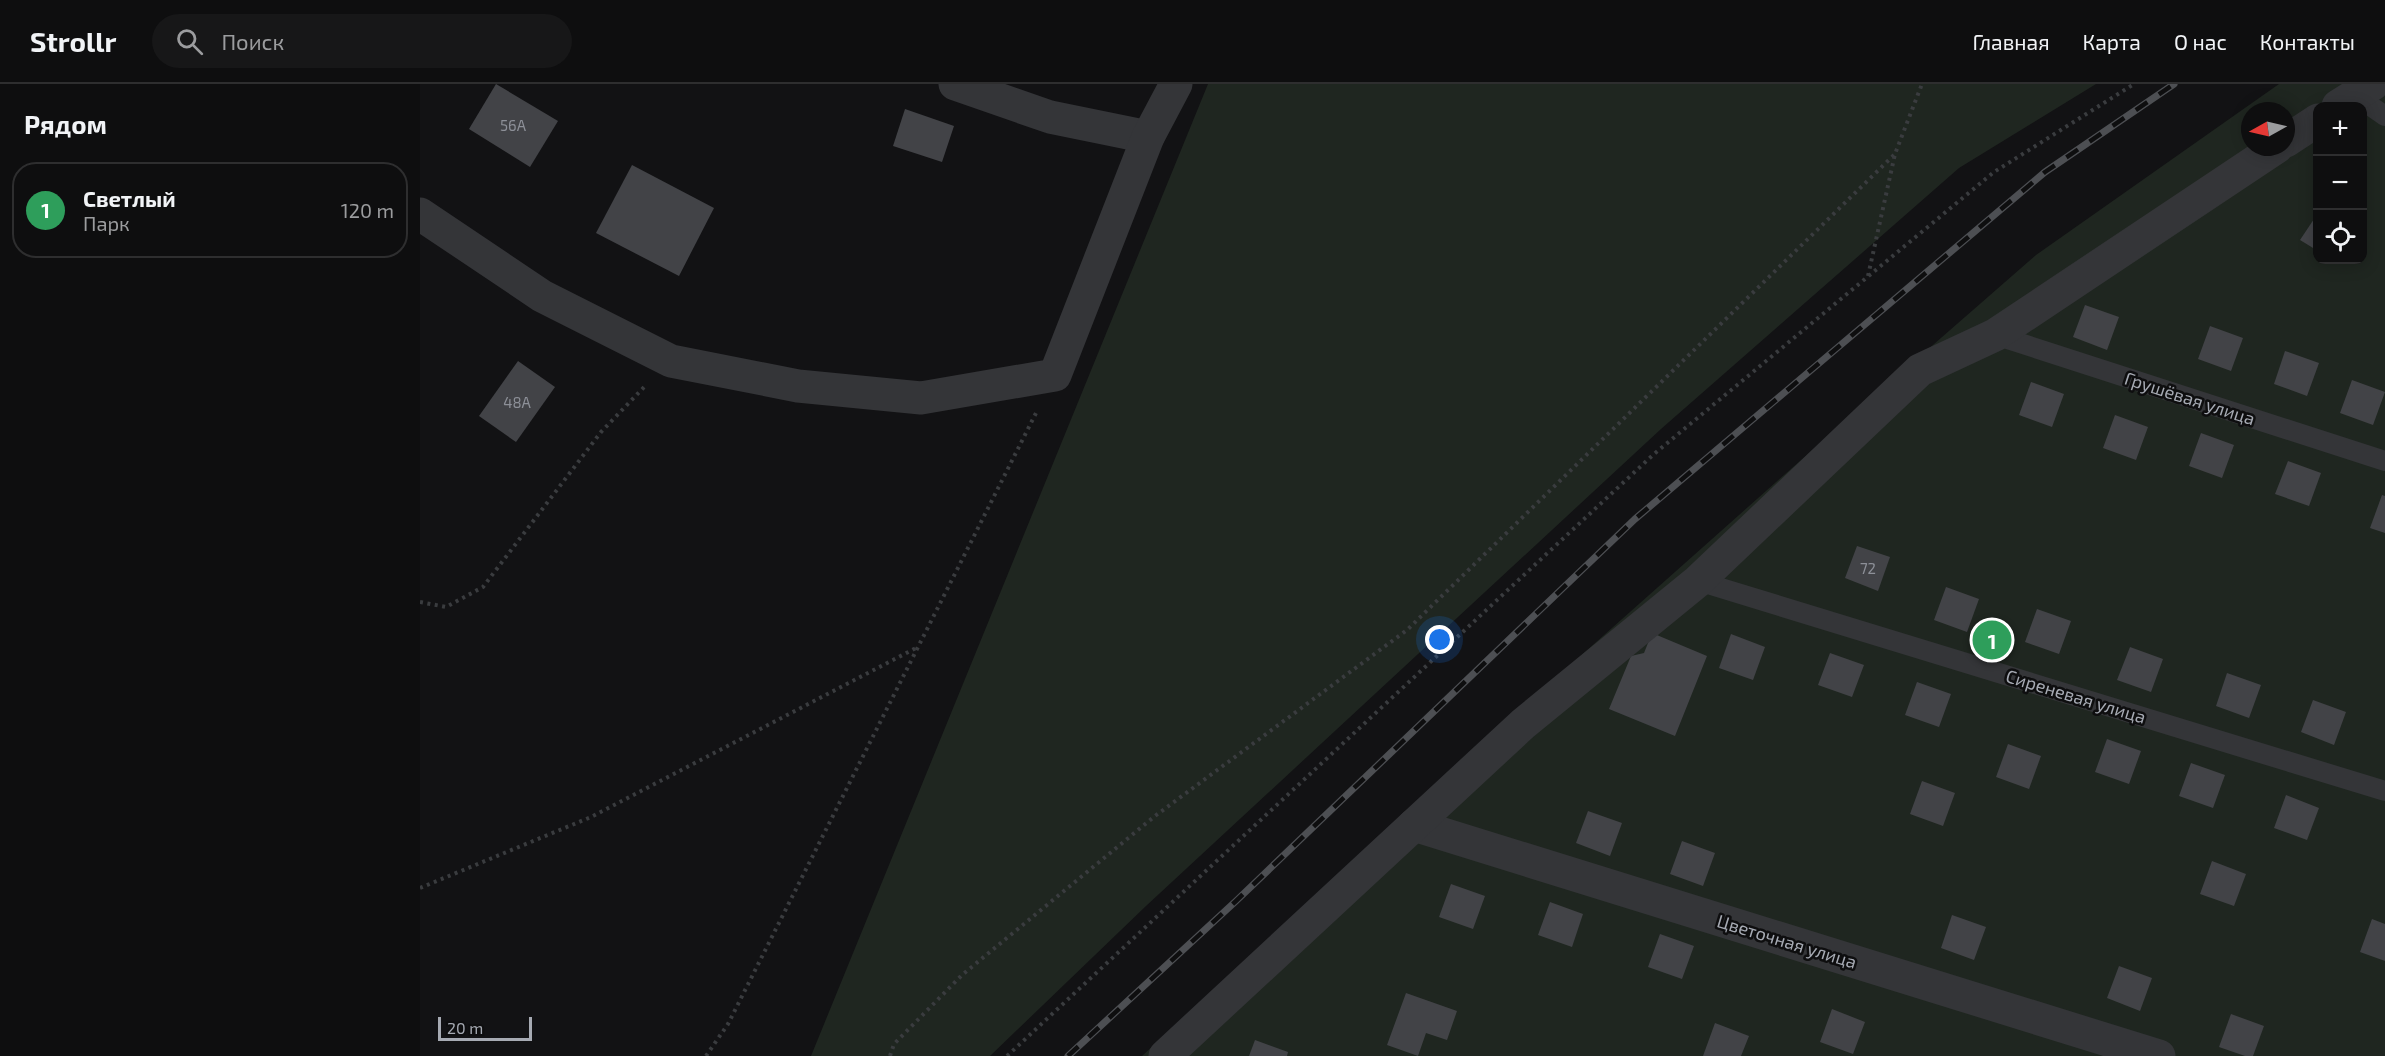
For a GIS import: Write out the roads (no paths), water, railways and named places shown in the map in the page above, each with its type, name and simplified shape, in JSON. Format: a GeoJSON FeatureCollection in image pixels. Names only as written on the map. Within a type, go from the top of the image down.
{"type":"FeatureCollection","features":[{"type":"Feature","properties":{"kind":"street"},"geometry":{"type":"LineString","coordinates":[[955,84],[1050,117],[1148,137]]}},
{"type":"Feature","properties":{"kind":"street"},"geometry":{"type":"LineString","coordinates":[[420,214],[542,296],[671,361],[798,386],[921,398],[1055,375],[1148,137],[1176,84]]}},
{"type":"Feature","properties":{"kind":"street"},"geometry":{"type":"LineString","coordinates":[[2295,135],[2313,123]]}},
{"type":"Feature","properties":{"kind":"street"},"geometry":{"type":"LineString","coordinates":[[1165,1056],[1523,724],[1698,581],[1920,370],[1995,335],[2264,156]]}},
{"type":"Feature","properties":{"kind":"street","name":"Цветочная улица"},"geometry":{"type":"LineString","coordinates":[[1414,825],[2159,1056]]}},
{"type":"Feature","properties":{"kind":"lane"},"geometry":{"type":"LineString","coordinates":[[2355,95],[2385,116]]}},
{"type":"Feature","properties":{"kind":"lane","name":"Грушёвая улица"},"geometry":{"type":"LineString","coordinates":[[1995,335],[2385,461]]}},
{"type":"Feature","properties":{"kind":"lane","name":"Сиреневая улица"},"geometry":{"type":"LineString","coordinates":[[1698,581],[2385,790]]}},
{"type":"Feature","properties":{"kind":"railway"},"geometry":{"type":"LineString","coordinates":[[1068,1056],[1236,901],[1635,519],[2045,172],[2174,84]]}},
{"type":"Feature","properties":{"kind":"place","name":"Светлый"},"geometry":{"type":"Point","coordinates":[1992,640]}}]}
